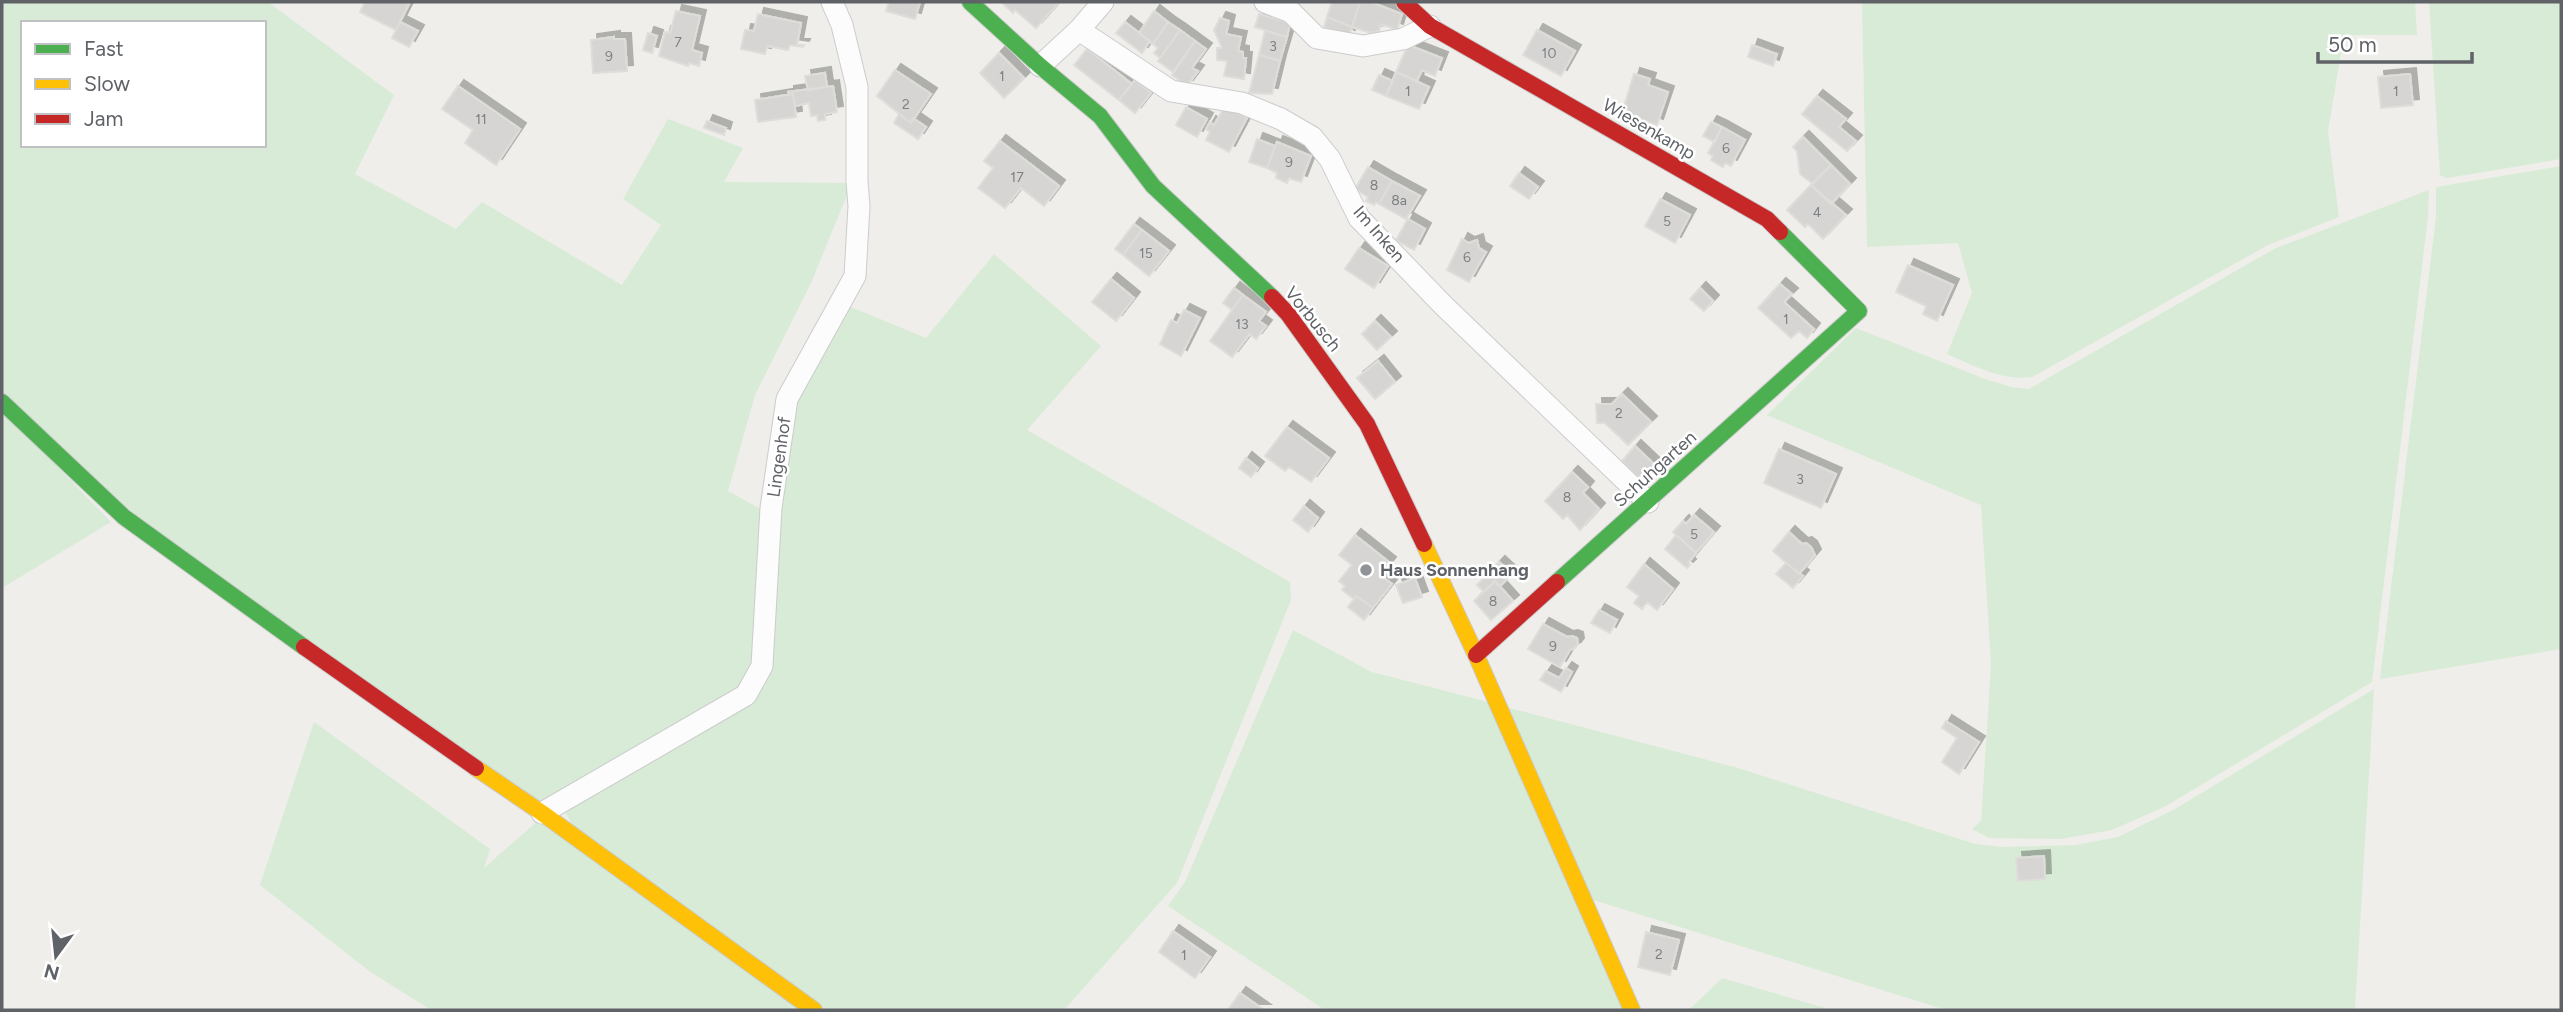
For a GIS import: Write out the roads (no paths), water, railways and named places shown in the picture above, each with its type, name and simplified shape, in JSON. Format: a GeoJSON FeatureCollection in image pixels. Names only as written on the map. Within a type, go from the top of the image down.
{"type":"FeatureCollection","features":[{"type":"Feature","properties":{"kind":"street","name":"Lingenhof"},"geometry":{"type":"LineString","coordinates":[[542,813],[746,695],[762,666],[771,508],[787,399],[855,276],[859,206],[857,87],[842,25],[832,2]]}},
{"type":"Feature","properties":{"kind":"street","name":"Vorbusch"},"geometry":{"type":"LineString","coordinates":[[970,2],[1100,116],[1153,186],[1253,278],[1300,327],[1367,424],[1476,655],[1632,1010]]}},
{"type":"Feature","properties":{"kind":"street"},"geometry":{"type":"LineString","coordinates":[[1040,66],[1079,30],[1103,2]]}},
{"type":"Feature","properties":{"kind":"street"},"geometry":{"type":"LineString","coordinates":[[1265,2],[1292,12],[1317,38],[1363,46],[1404,38],[1430,26]]}},
{"type":"Feature","properties":{"kind":"street","name":"Wiesenkamp"},"geometry":{"type":"LineString","coordinates":[[1404,2],[1430,26],[1767,219],[1858,311]]}},
{"type":"Feature","properties":{"kind":"street","name":"Im Inken"},"geometry":{"type":"LineString","coordinates":[[1079,30],[1171,91],[1242,103],[1280,119],[1312,137],[1330,159],[1359,218],[1443,305],[1648,502]]}},
{"type":"Feature","properties":{"kind":"street","name":"Schuhgarten"},"geometry":{"type":"LineString","coordinates":[[1476,655],[1858,311]]}},
{"type":"Feature","properties":{"kind":"street"},"geometry":{"type":"LineString","coordinates":[[2,402],[124,517],[166,549],[542,813],[814,1010]]}},
{"type":"Feature","properties":{"kind":"place","name":"Haus Sonnenhang"},"geometry":{"type":"Point","coordinates":[1366,570]}}]}
